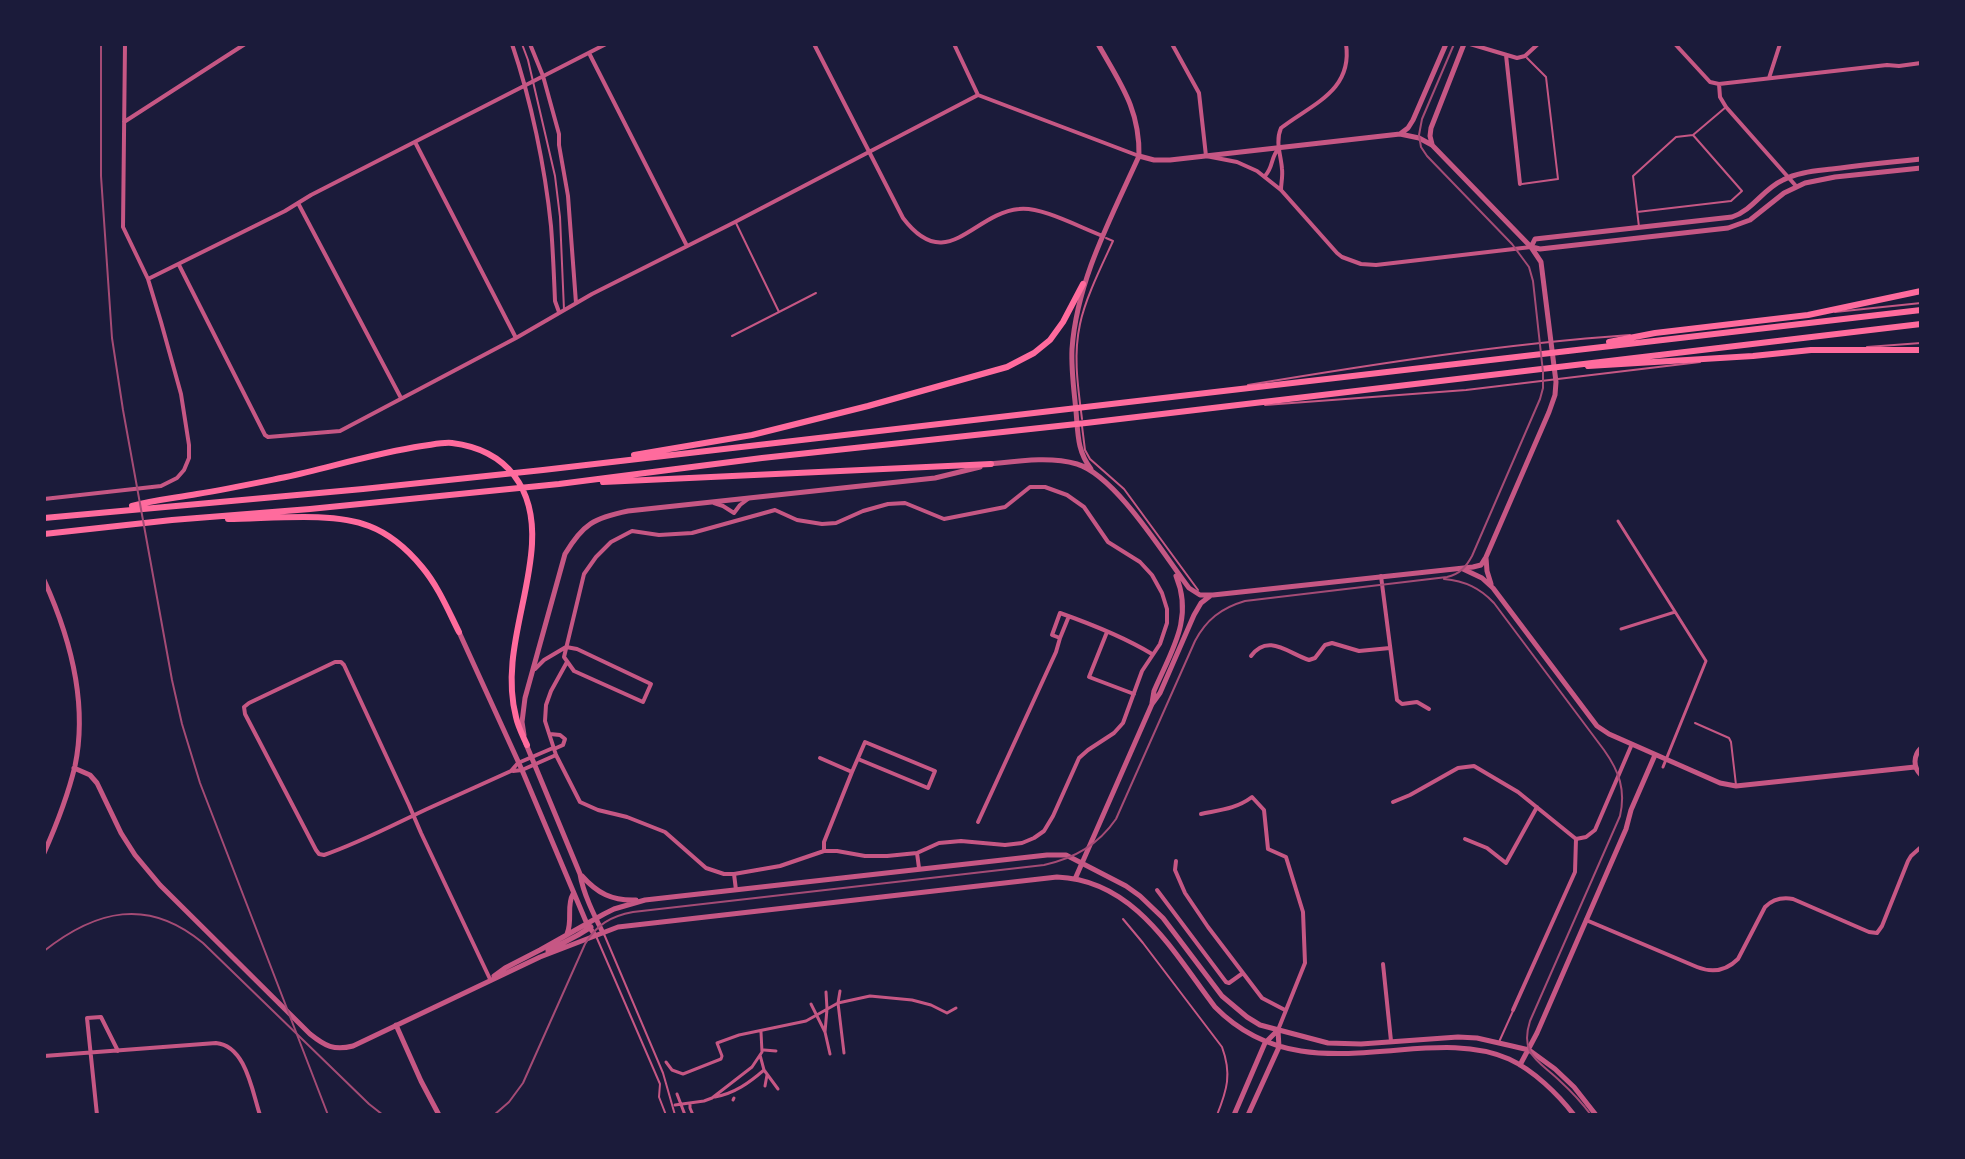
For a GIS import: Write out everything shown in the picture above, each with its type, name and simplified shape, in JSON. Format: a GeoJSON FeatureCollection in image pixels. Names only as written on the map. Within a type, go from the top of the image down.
{"type":"FeatureCollection","features":[{"type":"Feature","properties":{"kind":"highway"},"geometry":{"type":"LineString","coordinates":[[543,470],[752,435],[994,371],[1024,359],[1050,340],[1083,284]]}},
{"type":"Feature","properties":{"kind":"highway"},"geometry":{"type":"LineString","coordinates":[[1563,351],[1655,333],[1808,315],[1921,291]]}},
{"type":"Feature","properties":{"kind":"highway"},"geometry":{"type":"LineString","coordinates":[[44,518],[543,470],[1921,310]]}},
{"type":"Feature","properties":{"kind":"highway"},"geometry":{"type":"LineString","coordinates":[[44,534],[559,484],[1921,324]]}},
{"type":"Feature","properties":{"kind":"highway"},"geometry":{"type":"LineString","coordinates":[[1564,365],[1600,366],[1811,350],[1921,350]]}},
{"type":"Feature","properties":{"kind":"highway"},"geometry":{"type":"LineString","coordinates":[[117,510],[157,499],[233,488],[450,442],[495,457],[516,476],[527,496],[531,512],[532,549],[511,670],[516,719],[527,745]]}},
{"type":"Feature","properties":{"kind":"highway"},"geometry":{"type":"LineString","coordinates":[[559,484],[991,464]]}},
{"type":"Feature","properties":{"kind":"highway"},"geometry":{"type":"LineString","coordinates":[[172,520],[313,518],[355,521],[369,526],[394,539],[423,568],[459,632]]}},
{"type":"Feature","properties":{"kind":"street"},"geometry":{"type":"LineString","coordinates":[[44,499],[161,486],[177,478],[186,467],[189,452],[183,406],[169,350],[148,279],[123,227],[125,44]]}},
{"type":"Feature","properties":{"kind":"street"},"geometry":{"type":"LineString","coordinates":[[124,122],[245,44]]}},
{"type":"Feature","properties":{"kind":"street"},"geometry":{"type":"LineString","coordinates":[[512,44],[544,174],[555,301],[562,312]]}},
{"type":"Feature","properties":{"kind":"street"},"geometry":{"type":"LineString","coordinates":[[530,44],[543,76],[559,134],[568,196],[576,303]]}},
{"type":"Feature","properties":{"kind":"street"},"geometry":{"type":"LineString","coordinates":[[148,279],[606,44]]}},
{"type":"Feature","properties":{"kind":"street"},"geometry":{"type":"LineString","coordinates":[[814,44],[903,218],[918,234],[928,239],[950,242],[1005,212],[1021,208],[1035,209],[1103,236]]}},
{"type":"Feature","properties":{"kind":"street"},"geometry":{"type":"LineString","coordinates":[[954,44],[978,95]]}},
{"type":"Feature","properties":{"kind":"street"},"geometry":{"type":"LineString","coordinates":[[179,265],[265,435],[340,431],[576,303],[978,95],[1139,156],[1164,160],[1400,134],[1419,138],[1432,145],[1531,247],[1541,262],[1556,391],[1481,565],[1200,595],[1189,588],[1122,497],[1082,457],[1072,348],[1083,284],[1139,156],[1139,132],[1130,102],[1098,44]]}},
{"type":"Feature","properties":{"kind":"street"},"geometry":{"type":"LineString","coordinates":[[1172,44],[1199,93],[1206,156]]}},
{"type":"Feature","properties":{"kind":"street"},"geometry":{"type":"LineString","coordinates":[[1281,190],[1283,173],[1278,138],[1281,128],[1309,110],[1343,77],[1348,64],[1346,44]]}},
{"type":"Feature","properties":{"kind":"street"},"geometry":{"type":"LineString","coordinates":[[1400,134],[1411,125],[1446,44]]}},
{"type":"Feature","properties":{"kind":"street"},"geometry":{"type":"LineString","coordinates":[[1432,145],[1431,128],[1467,44],[1517,58],[1525,56],[1538,44]]}},
{"type":"Feature","properties":{"kind":"street"},"geometry":{"type":"LineString","coordinates":[[1675,44],[1710,82],[1719,84],[1921,63]]}},
{"type":"Feature","properties":{"kind":"street"},"geometry":{"type":"LineString","coordinates":[[1769,78],[1780,44]]}},
{"type":"Feature","properties":{"kind":"street"},"geometry":{"type":"LineString","coordinates":[[589,53],[687,246]]}},
{"type":"Feature","properties":{"kind":"street"},"geometry":{"type":"LineString","coordinates":[[1506,55],[1520,184]]}},
{"type":"Feature","properties":{"kind":"street"},"geometry":{"type":"LineString","coordinates":[[1719,84],[1720,97],[1726,107],[1796,186]]}},
{"type":"Feature","properties":{"kind":"street"},"geometry":{"type":"LineString","coordinates":[[415,142],[516,338]]}},
{"type":"Feature","properties":{"kind":"street"},"geometry":{"type":"LineString","coordinates":[[1265,176],[1272,169],[1274,153],[1279,148]]}},
{"type":"Feature","properties":{"kind":"street"},"geometry":{"type":"LineString","coordinates":[[1206,156],[1249,167],[1265,176],[1337,253],[1361,264],[1376,265],[1728,228],[1750,220],[1784,193],[1814,180],[1921,168]]}},
{"type":"Feature","properties":{"kind":"street"},"geometry":{"type":"LineString","coordinates":[[1531,247],[1535,239],[1732,217],[1746,211],[1777,182],[1789,177],[1921,159]]}},
{"type":"Feature","properties":{"kind":"street"},"geometry":{"type":"LineString","coordinates":[[298,203],[401,398]]}},
{"type":"Feature","properties":{"kind":"street"},"geometry":{"type":"LineString","coordinates":[[603,933],[531,757],[522,727],[522,715],[565,554],[581,530],[614,514],[708,501],[935,478],[991,464],[1056,460],[1091,469]]}},
{"type":"Feature","properties":{"kind":"street"},"geometry":{"type":"LineString","coordinates":[[533,671],[544,660],[566,647],[577,649],[651,684],[643,702],[574,671],[564,657],[566,647],[584,574],[611,542],[632,531],[659,535],[692,533],[775,510],[797,520],[822,524],[836,523],[888,504],[905,503],[944,519],[1005,507],[1030,487],[1045,487],[1067,495],[1084,507],[1108,542],[1140,562],[1152,575],[1167,609],[1167,623],[1160,644],[1142,671],[1123,723],[1079,758],[1044,831],[1034,838],[1005,845],[961,841],[939,843],[917,853],[887,856],[824,851],[780,866],[734,874],[706,868],[665,832],[580,802],[554,751],[545,721],[551,691],[567,662]]}},
{"type":"Feature","properties":{"kind":"street"},"geometry":{"type":"LineString","coordinates":[[733,522],[734,513],[750,497]]}},
{"type":"Feature","properties":{"kind":"street"},"geometry":{"type":"LineString","coordinates":[[708,501],[734,513]]}},
{"type":"Feature","properties":{"kind":"street"},"geometry":{"type":"LineString","coordinates":[[1618,521],[1706,661],[1663,767]]}},
{"type":"Feature","properties":{"kind":"street"},"geometry":{"type":"LineString","coordinates":[[1486,557],[1493,588]]}},
{"type":"Feature","properties":{"kind":"street"},"geometry":{"type":"LineString","coordinates":[[1152,704],[1154,691],[1183,621],[1184,600],[1172,566]]}},
{"type":"Feature","properties":{"kind":"street"},"geometry":{"type":"LineString","coordinates":[[1454,568],[1478,576],[1493,588],[1602,731],[1655,755],[1720,783],[1736,786],[1915,767]]}},
{"type":"Feature","properties":{"kind":"street"},"geometry":{"type":"LineString","coordinates":[[1381,576],[1397,700],[1402,704],[1417,702],[1429,709]]}},
{"type":"Feature","properties":{"kind":"street"},"geometry":{"type":"LineString","coordinates":[[44,580],[62,625],[76,684],[79,726],[74,768],[44,853]]}},
{"type":"Feature","properties":{"kind":"street"},"geometry":{"type":"LineString","coordinates":[[1075,879],[1152,704],[1201,603],[1213,595]]}},
{"type":"Feature","properties":{"kind":"street"},"geometry":{"type":"LineString","coordinates":[[1621,629],[1675,612]]}},
{"type":"Feature","properties":{"kind":"street"},"geometry":{"type":"LineString","coordinates":[[1060,638],[1052,635],[1060,613],[1152,654]]}},
{"type":"Feature","properties":{"kind":"street"},"geometry":{"type":"LineString","coordinates":[[978,822],[1056,652],[1069,616]]}},
{"type":"Feature","properties":{"kind":"street"},"geometry":{"type":"LineString","coordinates":[[459,632],[588,926],[595,935]]}},
{"type":"Feature","properties":{"kind":"street"},"geometry":{"type":"LineString","coordinates":[[1107,632],[1089,677],[1134,694]]}},
{"type":"Feature","properties":{"kind":"street"},"geometry":{"type":"LineString","coordinates":[[1251,656],[1268,644],[1309,660],[1315,658],[1325,645],[1332,643],[1359,651],[1390,648]]}},
{"type":"Feature","properties":{"kind":"street"},"geometry":{"type":"LineString","coordinates":[[490,979],[413,815],[344,665],[335,662],[244,707],[321,855],[328,854],[413,815],[511,771],[535,764],[563,745],[565,739],[562,735],[549,734]]}},
{"type":"Feature","properties":{"kind":"street"},"geometry":{"type":"LineString","coordinates":[[824,851],[824,842],[852,772],[865,742],[935,771],[928,788],[858,759]]}},
{"type":"Feature","properties":{"kind":"street"},"geometry":{"type":"LineString","coordinates":[[1576,839],[1586,837],[1595,830],[1632,744]]}},
{"type":"Feature","properties":{"kind":"street"},"geometry":{"type":"LineString","coordinates":[[1921,748],[1914,759],[1921,775]]}},
{"type":"Feature","properties":{"kind":"street"},"geometry":{"type":"LineString","coordinates":[[511,771],[518,763],[554,751]]}},
{"type":"Feature","properties":{"kind":"street"},"geometry":{"type":"LineString","coordinates":[[1520,1065],[1626,829],[1655,755]]}},
{"type":"Feature","properties":{"kind":"street"},"geometry":{"type":"LineString","coordinates":[[820,758],[852,772]]}},
{"type":"Feature","properties":{"kind":"street"},"geometry":{"type":"LineString","coordinates":[[1393,802],[1458,768],[1474,766],[1518,792],[1576,839]]}},
{"type":"Feature","properties":{"kind":"street"},"geometry":{"type":"LineString","coordinates":[[74,768],[93,778],[121,833],[150,873],[310,1034],[326,1046],[339,1049],[349,1047],[540,957],[623,927],[1057,877],[1091,883],[1138,910],[1161,934],[1215,1007],[1236,1026],[1265,1043],[1313,1053],[1444,1047],[1491,1053],[1520,1065],[1549,1088],[1574,1115]]}},
{"type":"Feature","properties":{"kind":"street"},"geometry":{"type":"LineString","coordinates":[[1201,814],[1232,809],[1252,797],[1264,810],[1268,849],[1286,857],[1303,912],[1305,963],[1278,1030],[1279,1047],[1248,1115]]}},
{"type":"Feature","properties":{"kind":"street"},"geometry":{"type":"LineString","coordinates":[[1465,839],[1487,848],[1506,863],[1537,807]]}},
{"type":"Feature","properties":{"kind":"street"},"geometry":{"type":"LineString","coordinates":[[1513,1010],[1575,872],[1576,839]]}},
{"type":"Feature","properties":{"kind":"street"},"geometry":{"type":"LineString","coordinates":[[1586,920],[1697,967],[1709,971],[1721,969],[1733,964],[1741,954],[1761,912],[1770,902],[1780,899],[1793,899],[1877,933],[1908,861],[1921,847]]}},
{"type":"Feature","properties":{"kind":"street"},"geometry":{"type":"LineString","coordinates":[[917,853],[919,868]]}},
{"type":"Feature","properties":{"kind":"street"},"geometry":{"type":"LineString","coordinates":[[580,874],[590,886],[608,897],[645,900],[919,868],[1066,855],[1126,886],[1152,906],[1222,996],[1260,1025],[1328,1043],[1458,1037],[1529,1050],[1565,1078],[1596,1115]]}},
{"type":"Feature","properties":{"kind":"street"},"geometry":{"type":"LineString","coordinates":[[1176,861],[1175,870],[1185,893],[1208,927],[1262,998],[1285,1010]]}},
{"type":"Feature","properties":{"kind":"street"},"geometry":{"type":"LineString","coordinates":[[734,874],[736,890]]}},
{"type":"Feature","properties":{"kind":"street"},"geometry":{"type":"LineString","coordinates":[[1157,890],[1226,982],[1243,973]]}},
{"type":"Feature","properties":{"kind":"street"},"geometry":{"type":"LineString","coordinates":[[566,935],[570,926],[569,901],[574,893]]}},
{"type":"Feature","properties":{"kind":"street"},"geometry":{"type":"LineString","coordinates":[[540,957],[614,909],[645,900]]}},
{"type":"Feature","properties":{"kind":"street"},"geometry":{"type":"LineString","coordinates":[[490,979],[566,935],[588,926]]}},
{"type":"Feature","properties":{"kind":"street"},"geometry":{"type":"LineString","coordinates":[[1383,964],[1391,1041]]}},
{"type":"Feature","properties":{"kind":"street"},"geometry":{"type":"LineString","coordinates":[[840,991],[838,1003],[844,1053]]}},
{"type":"Feature","properties":{"kind":"street"},"geometry":{"type":"LineString","coordinates":[[825,1032],[826,992]]}},
{"type":"Feature","properties":{"kind":"street"},"geometry":{"type":"LineString","coordinates":[[666,1062],[672,1070],[683,1075],[721,1059],[717,1040],[806,1021],[838,1003],[870,994],[913,998],[947,1013]]}},
{"type":"Feature","properties":{"kind":"street"},"geometry":{"type":"LineString","coordinates":[[883,997],[884,1007]]}},
{"type":"Feature","properties":{"kind":"street"},"geometry":{"type":"LineString","coordinates":[[811,1004],[825,1032],[830,1054]]}},
{"type":"Feature","properties":{"kind":"street"},"geometry":{"type":"LineString","coordinates":[[947,1013],[956,1008]]}},
{"type":"Feature","properties":{"kind":"street"},"geometry":{"type":"LineString","coordinates":[[946,1019],[947,1013]]}},
{"type":"Feature","properties":{"kind":"street"},"geometry":{"type":"LineString","coordinates":[[97,1115],[87,1018],[101,1017],[118,1051]]}},
{"type":"Feature","properties":{"kind":"street"},"geometry":{"type":"LineString","coordinates":[[396,1025],[439,1115]]}},
{"type":"Feature","properties":{"kind":"street"},"geometry":{"type":"LineString","coordinates":[[1234,1115],[1265,1043],[1278,1030]]}},
{"type":"Feature","properties":{"kind":"street"},"geometry":{"type":"LineString","coordinates":[[712,1098],[752,1067],[762,1050],[761,1032]]}},
{"type":"Feature","properties":{"kind":"street"},"geometry":{"type":"LineString","coordinates":[[724,1033],[728,1039]]}},
{"type":"Feature","properties":{"kind":"street"},"geometry":{"type":"LineString","coordinates":[[44,1056],[224,1044],[240,1057],[260,1115]]}},
{"type":"Feature","properties":{"kind":"street"},"geometry":{"type":"LineString","coordinates":[[762,1050],[776,1051]]}},
{"type":"Feature","properties":{"kind":"street"},"geometry":{"type":"LineString","coordinates":[[760,1055],[766,1072],[778,1089]]}},
{"type":"Feature","properties":{"kind":"street"},"geometry":{"type":"LineString","coordinates":[[712,1063],[715,1070]]}},
{"type":"Feature","properties":{"kind":"street"},"geometry":{"type":"LineString","coordinates":[[765,1086],[766,1072]]}},
{"type":"Feature","properties":{"kind":"street"},"geometry":{"type":"LineString","coordinates":[[680,1106],[729,1094],[766,1072]]}},
{"type":"Feature","properties":{"kind":"street"},"geometry":{"type":"LineString","coordinates":[[726,1087],[733,1099]]}},
{"type":"Feature","properties":{"kind":"street"},"geometry":{"type":"LineString","coordinates":[[677,1094],[685,1115]]}},
{"type":"Feature","properties":{"kind":"street"},"geometry":{"type":"LineString","coordinates":[[690,1106],[693,1115]]}},
{"type":"Feature","properties":{"kind":"lane"},"geometry":{"type":"LineString","coordinates":[[522,44],[555,176],[560,217],[562,312]]}},
{"type":"Feature","properties":{"kind":"lane"},"geometry":{"type":"LineString","coordinates":[[1520,184],[1558,179],[1546,77],[1525,56]]}},
{"type":"Feature","properties":{"kind":"lane"},"geometry":{"type":"LineString","coordinates":[[1639,228],[1633,176],[1676,137],[1693,135],[1726,107]]}},
{"type":"Feature","properties":{"kind":"lane"},"geometry":{"type":"LineString","coordinates":[[1637,212],[1731,201],[1742,191],[1693,135]]}},
{"type":"Feature","properties":{"kind":"lane"},"geometry":{"type":"LineString","coordinates":[[735,222],[779,312]]}},
{"type":"Feature","properties":{"kind":"lane"},"geometry":{"type":"LineString","coordinates":[[1075,384],[1081,316],[1113,241],[1103,236]]}},
{"type":"Feature","properties":{"kind":"lane"},"geometry":{"type":"LineString","coordinates":[[732,336],[816,293]]}},
{"type":"Feature","properties":{"kind":"lane"},"geometry":{"type":"LineString","coordinates":[[1808,315],[1921,303]]}},
{"type":"Feature","properties":{"kind":"lane"},"geometry":{"type":"LineString","coordinates":[[1185,396],[1460,352],[1655,333]]}},
{"type":"Feature","properties":{"kind":"lane"},"geometry":{"type":"LineString","coordinates":[[1842,349],[1921,343]]}},
{"type":"Feature","properties":{"kind":"lane"},"geometry":{"type":"LineString","coordinates":[[1188,411],[1466,390],[1753,356]]}},
{"type":"Feature","properties":{"kind":"lane"},"geometry":{"type":"LineString","coordinates":[[1082,446],[1090,459],[1124,489],[1193,583],[1201,603]]}},
{"type":"Feature","properties":{"kind":"lane"},"geometry":{"type":"LineString","coordinates":[[1695,723],[1729,738],[1736,786]]}},
{"type":"Feature","properties":{"kind":"lane"},"geometry":{"type":"LineString","coordinates":[[1123,919],[1222,1047],[1227,1065],[1227,1088],[1217,1115]]}},
{"type":"Feature","properties":{"kind":"lane"},"geometry":{"type":"LineString","coordinates":[[603,933],[663,1073],[675,1115]]}},
{"type":"Feature","properties":{"kind":"lane"},"geometry":{"type":"LineString","coordinates":[[595,935],[660,1084],[659,1097],[666,1115]]}},
{"type":"Feature","properties":{"kind":"lane"},"geometry":{"type":"LineString","coordinates":[[1499,1043],[1513,1010]]}},
{"type":"Feature","properties":{"kind":"tram line"},"geometry":{"type":"LineString","coordinates":[[494,1115],[523,1083],[585,944],[599,927],[611,919],[633,912],[1044,865],[1066,859],[1093,843],[1116,819],[1195,641],[1215,616],[1245,601],[1447,577],[1465,567],[1540,399],[1543,372],[1529,267],[1512,244],[1421,147],[1419,135],[1422,119],[1454,44]]}},
{"type":"Feature","properties":{"kind":"tram line"},"geometry":{"type":"LineString","coordinates":[[1444,579],[1472,586],[1494,603],[1604,750],[1620,781],[1620,816],[1527,1033],[1529,1050],[1534,1057],[1591,1115]]}},
{"type":"Feature","properties":{"kind":"tram line"},"geometry":{"type":"LineString","coordinates":[[44,951],[83,926],[122,914],[162,919],[183,928],[203,943],[383,1115]]}},
{"type":"Feature","properties":{"kind":"railway"},"geometry":{"type":"LineString","coordinates":[[101,44],[101,176],[112,338],[172,680],[200,783],[328,1115]]}}]}
